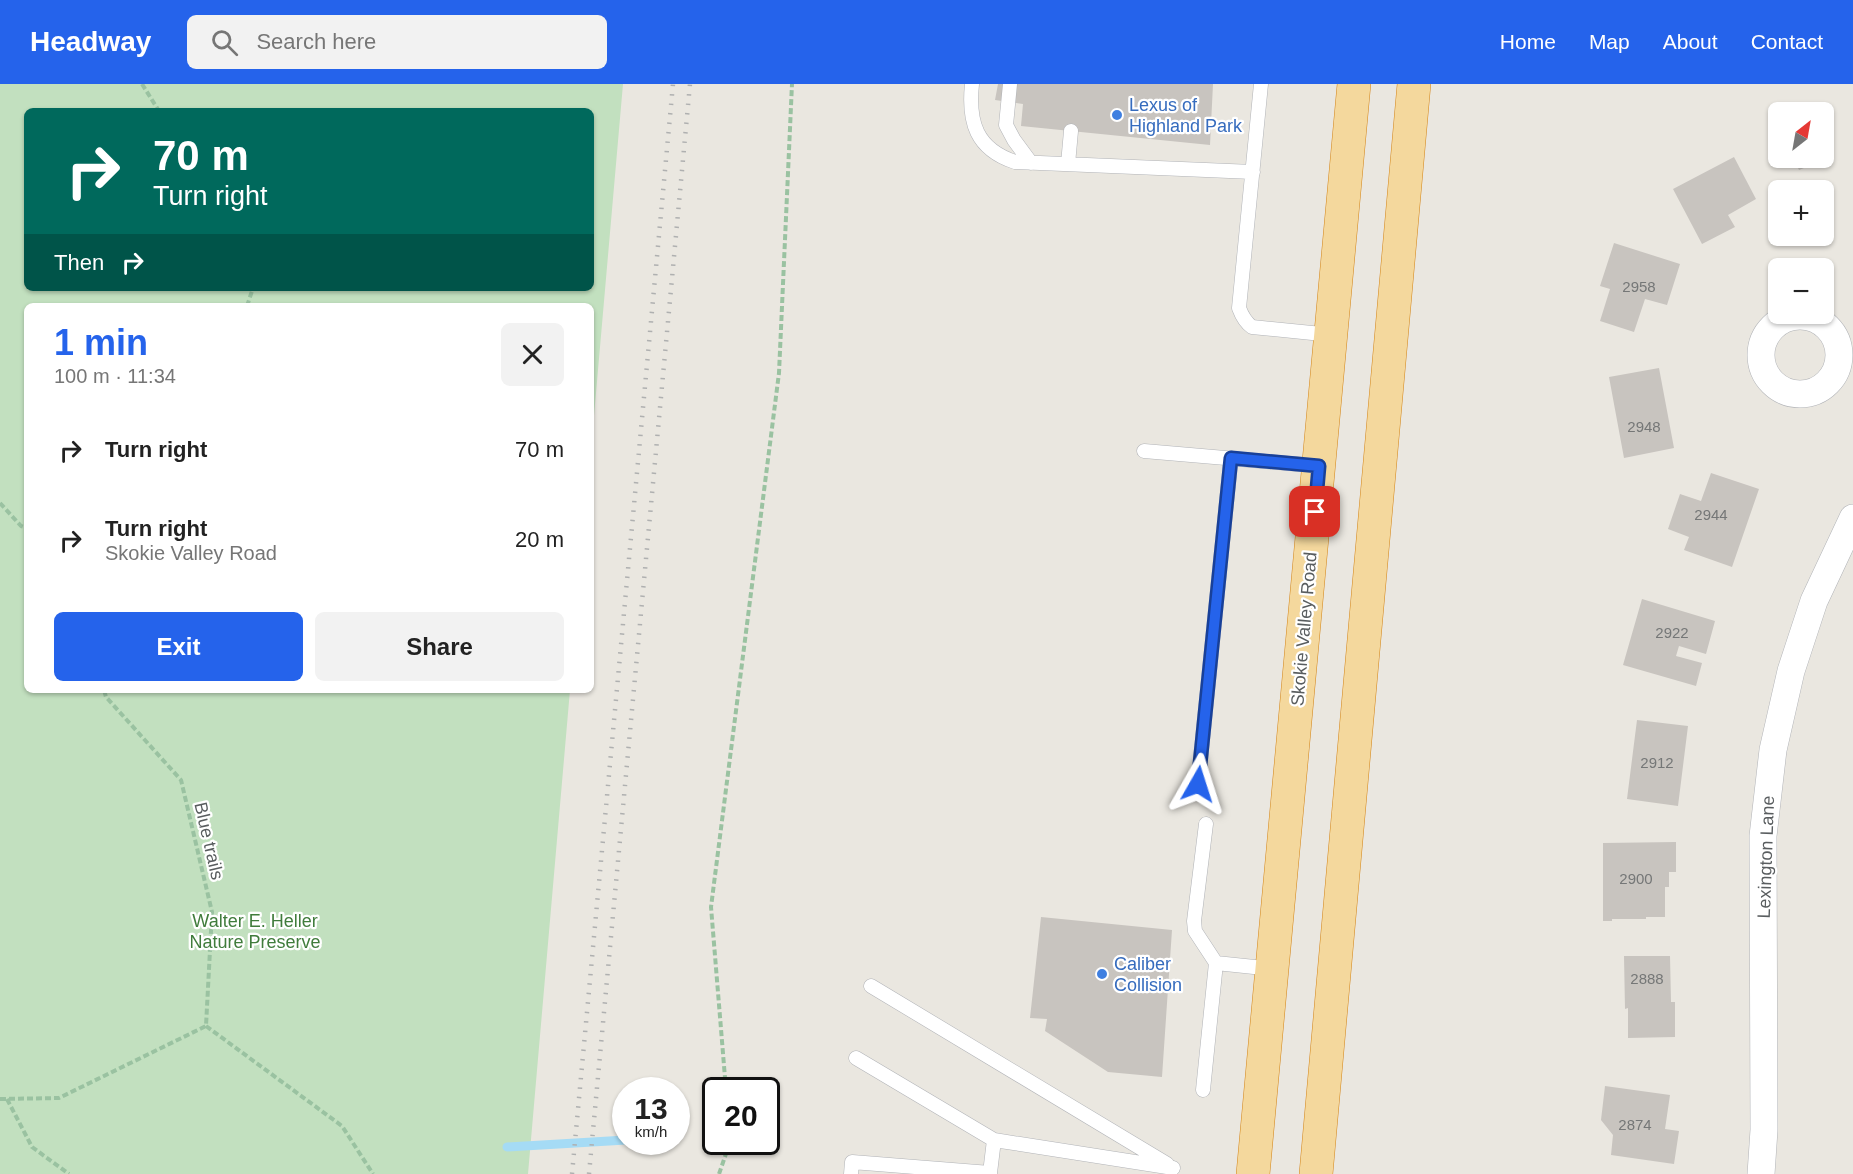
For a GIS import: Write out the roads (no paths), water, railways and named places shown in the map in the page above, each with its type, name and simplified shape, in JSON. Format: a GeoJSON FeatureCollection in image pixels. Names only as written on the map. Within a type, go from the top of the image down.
{"type":"FeatureCollection","features":[{"type":"Feature","properties":{"kind":"highway","name":"Skokie Valley Road"},"geometry":{"type":"LineString","coordinates":[[1253,1174],[1354,84]]}},
{"type":"Feature","properties":{"kind":"highway"},"geometry":{"type":"LineString","coordinates":[[1316,1174],[1413,84]]}},
{"type":"Feature","properties":{"kind":"street","name":"Lexington Lane"},"geometry":{"type":"LineString","coordinates":[[1761,1174],[1764,1130],[1763,836],[1773,750],[1791,671],[1814,601],[1853,518]]}},
{"type":"Feature","properties":{"kind":"lane"},"geometry":{"type":"LineString","coordinates":[[972,84],[971,99],[976,131],[983,144],[1002,158],[1031,163],[1253,172]]}},
{"type":"Feature","properties":{"kind":"lane"},"geometry":{"type":"LineString","coordinates":[[1010,84],[1006,125],[1031,163]]}},
{"type":"Feature","properties":{"kind":"lane"},"geometry":{"type":"LineString","coordinates":[[1261,84],[1239,308],[1241,316],[1252,327],[1332,335]]}},
{"type":"Feature","properties":{"kind":"lane"},"geometry":{"type":"LineString","coordinates":[[1068,164],[1071,131]]}},
{"type":"Feature","properties":{"kind":"lane"},"geometry":{"type":"LineString","coordinates":[[1144,451],[1319,466]]}},
{"type":"Feature","properties":{"kind":"lane"},"geometry":{"type":"LineString","coordinates":[[1198,784],[1231,458]]}},
{"type":"Feature","properties":{"kind":"lane"},"geometry":{"type":"LineString","coordinates":[[1203,1090],[1216,963],[1195,931],[1194,921],[1206,824]]}},
{"type":"Feature","properties":{"kind":"lane"},"geometry":{"type":"LineString","coordinates":[[1216,963],[1272,969]]}},
{"type":"Feature","properties":{"kind":"lane"},"geometry":{"type":"LineString","coordinates":[[871,986],[1173,1171]]}},
{"type":"Feature","properties":{"kind":"lane"},"geometry":{"type":"LineString","coordinates":[[856,1058],[994,1140],[1173,1171]]}},
{"type":"Feature","properties":{"kind":"lane"},"geometry":{"type":"LineString","coordinates":[[851,1174],[852,1162],[990,1173],[994,1140]]}},
{"type":"Feature","properties":{"kind":"waterway"},"geometry":{"type":"LineString","coordinates":[[507,1147],[612,1141]]}},
{"type":"Feature","properties":{"kind":"railway"},"geometry":{"type":"LineString","coordinates":[[572,1174],[673,84]]}},
{"type":"Feature","properties":{"kind":"railway"},"geometry":{"type":"LineString","coordinates":[[589,1174],[690,84]]}},
{"type":"Feature","properties":{"kind":"place","name":"Lexus of Highland Park"},"geometry":{"type":"Point","coordinates":[1117,115]}},
{"type":"Feature","properties":{"kind":"place","name":"Caliber Collision"},"geometry":{"type":"Point","coordinates":[1102,974]}},
{"type":"Feature","properties":{"kind":"park label","name":"Walter E. Heller Nature Preserve"},"geometry":{"type":"Point","coordinates":[255,931]}}]}
